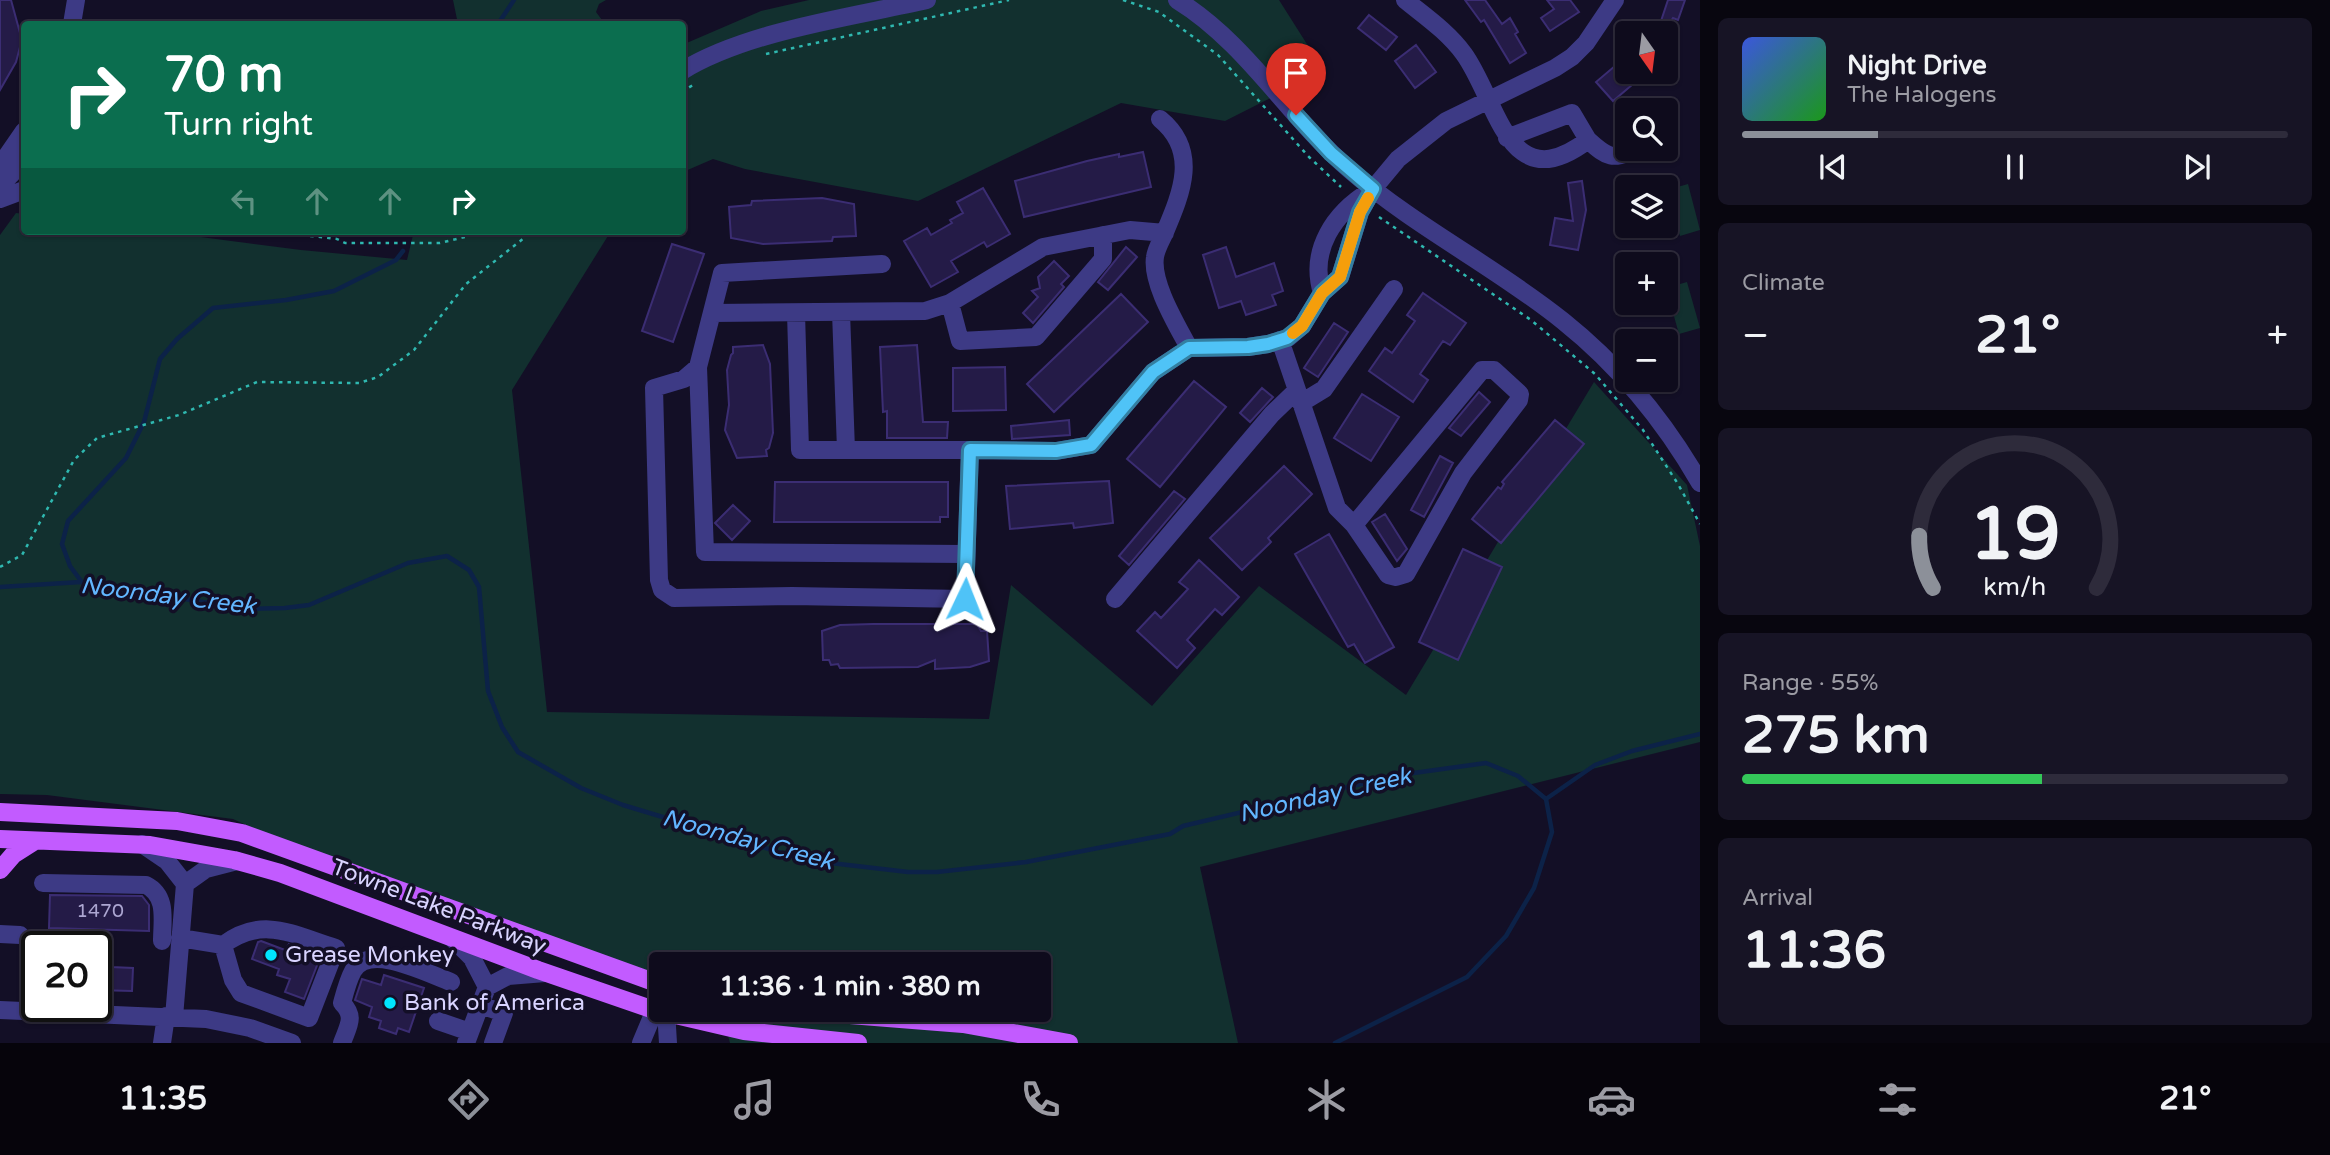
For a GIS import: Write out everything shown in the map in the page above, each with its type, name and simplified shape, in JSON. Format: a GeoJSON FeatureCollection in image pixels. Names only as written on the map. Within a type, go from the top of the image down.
{"type":"FeatureCollection","features":[{"type":"Feature","properties":{"kind":"main road","name":"Towne Lake Parkway"},"geometry":{"type":"LineString","coordinates":[[0,812],[177,821],[242,833],[649,980]]}},
{"type":"Feature","properties":{"kind":"main road","name":"Towne Lake Parkway"},"geometry":{"type":"LineString","coordinates":[[0,839],[142,845],[188,850],[237,860],[280,873],[545,973],[649,1007]]}},
{"type":"Feature","properties":{"kind":"main road"},"geometry":{"type":"LineString","coordinates":[[0,870],[21,849],[37,841]]}},
{"type":"Feature","properties":{"kind":"main road","name":"Towne Lake Parkway"},"geometry":{"type":"LineString","coordinates":[[711,1022],[765,1034],[858,1043]]}},
{"type":"Feature","properties":{"kind":"main road"},"geometry":{"type":"LineString","coordinates":[[937,1022],[1069,1043]]}},
{"type":"Feature","properties":{"kind":"street"},"geometry":{"type":"LineString","coordinates":[[66,0],[66,21]]}},
{"type":"Feature","properties":{"kind":"street"},"geometry":{"type":"LineString","coordinates":[[72,21],[76,0]]}},
{"type":"Feature","properties":{"kind":"street"},"geometry":{"type":"LineString","coordinates":[[84,21],[87,0]]}},
{"type":"Feature","properties":{"kind":"street"},"geometry":{"type":"LineString","coordinates":[[686,69],[709,56],[745,42],[928,0]]}},
{"type":"Feature","properties":{"kind":"street"},"geometry":{"type":"LineString","coordinates":[[1177,0],[1219,31],[1313,135],[1373,189],[1579,334],[1647,405],[1700,483]]}},
{"type":"Feature","properties":{"kind":"street"},"geometry":{"type":"LineString","coordinates":[[1405,0],[1443,30],[1458,46],[1469,61],[1507,138],[1529,157],[1544,158],[1569,152],[1588,140]]}},
{"type":"Feature","properties":{"kind":"street"},"geometry":{"type":"LineString","coordinates":[[796,313],[800,450],[1056,451],[1091,445],[1153,372],[1189,348],[1248,347],[1280,340],[1302,326],[1322,293],[1340,277],[1360,212],[1373,189],[1398,159],[1429,132],[1572,57],[1586,43],[1615,0]]}},
{"type":"Feature","properties":{"kind":"street"},"geometry":{"type":"LineString","coordinates":[[1507,138],[1572,113],[1588,140],[1607,157],[1615,157]]}},
{"type":"Feature","properties":{"kind":"street"},"geometry":{"type":"LineString","coordinates":[[1160,119],[1175,132],[1184,155],[1182,184],[1154,257],[1159,284],[1189,348]]}},
{"type":"Feature","properties":{"kind":"street"},"geometry":{"type":"LineString","coordinates":[[0,166],[21,135]]}},
{"type":"Feature","properties":{"kind":"street"},"geometry":{"type":"LineString","coordinates":[[0,186],[21,164]]}},
{"type":"Feature","properties":{"kind":"street"},"geometry":{"type":"LineString","coordinates":[[1322,293],[1318,278],[1326,231],[1352,202],[1373,189]]}},
{"type":"Feature","properties":{"kind":"street"},"geometry":{"type":"LineString","coordinates":[[0,199],[21,191]]}},
{"type":"Feature","properties":{"kind":"street"},"geometry":{"type":"LineString","coordinates":[[712,313],[925,311],[950,303],[1042,247],[1130,230],[1165,233]]}},
{"type":"Feature","properties":{"kind":"street"},"geometry":{"type":"LineString","coordinates":[[950,303],[960,341],[1036,337],[1103,259],[1103,235]]}},
{"type":"Feature","properties":{"kind":"street"},"geometry":{"type":"LineString","coordinates":[[881,264],[722,273],[698,367],[705,552],[966,554]]}},
{"type":"Feature","properties":{"kind":"street"},"geometry":{"type":"LineString","coordinates":[[1115,599],[1272,414],[1299,397],[1324,389],[1394,289]]}},
{"type":"Feature","properties":{"kind":"street"},"geometry":{"type":"LineString","coordinates":[[841,312],[846,450]]}},
{"type":"Feature","properties":{"kind":"street"},"geometry":{"type":"LineString","coordinates":[[1280,340],[1337,508],[1354,525],[1388,575],[1396,577],[1406,574],[1463,472],[1519,400],[1517,389],[1494,370],[1482,370],[1354,525]]}},
{"type":"Feature","properties":{"kind":"street"},"geometry":{"type":"LineString","coordinates":[[698,367],[684,380],[654,388],[659,580],[662,590],[674,598],[792,596],[965,599],[970,450]]}},
{"type":"Feature","properties":{"kind":"street"},"geometry":{"type":"LineString","coordinates":[[142,845],[167,861],[185,884],[170,1016],[162,1043]]}},
{"type":"Feature","properties":{"kind":"street"},"geometry":{"type":"LineString","coordinates":[[185,884],[206,869],[237,860]]}},
{"type":"Feature","properties":{"kind":"street"},"geometry":{"type":"LineString","coordinates":[[44,883],[146,885],[157,892],[162,911],[162,942]]}},
{"type":"Feature","properties":{"kind":"street"},"geometry":{"type":"LineString","coordinates":[[162,911],[182,911]]}},
{"type":"Feature","properties":{"kind":"street"},"geometry":{"type":"LineString","coordinates":[[180,939],[223,944],[236,935],[265,927],[336,947],[309,1018],[241,993],[233,980],[223,944]]}},
{"type":"Feature","properties":{"kind":"street"},"geometry":{"type":"LineString","coordinates":[[0,934],[20,935]]}},
{"type":"Feature","properties":{"kind":"street"},"geometry":{"type":"LineString","coordinates":[[452,938],[472,958],[487,987]]}},
{"type":"Feature","properties":{"kind":"street"},"geometry":{"type":"LineString","coordinates":[[343,1039],[351,1018],[350,1011],[342,1003],[354,968],[369,959],[384,957],[451,982]]}},
{"type":"Feature","properties":{"kind":"street"},"geometry":{"type":"LineString","coordinates":[[438,1021],[468,1037],[487,987],[508,976],[545,973]]}},
{"type":"Feature","properties":{"kind":"street"},"geometry":{"type":"LineString","coordinates":[[480,1005],[504,1013],[493,1043]]}},
{"type":"Feature","properties":{"kind":"street"},"geometry":{"type":"LineString","coordinates":[[0,1010],[170,1016],[229,1023],[292,1043]]}},
{"type":"Feature","properties":{"kind":"street"},"geometry":{"type":"LineString","coordinates":[[641,1043],[655,1022]]}},
{"type":"Feature","properties":{"kind":"street"},"geometry":{"type":"LineString","coordinates":[[664,1022],[668,1043]]}},
{"type":"Feature","properties":{"kind":"path"},"geometry":{"type":"LineString","coordinates":[[758,56],[1009,0]]}},
{"type":"Feature","properties":{"kind":"path"},"geometry":{"type":"LineString","coordinates":[[1123,0],[1159,12],[1218,55],[1309,157],[1341,187]]}},
{"type":"Feature","properties":{"kind":"path"},"geometry":{"type":"LineString","coordinates":[[686,89],[705,76]]}},
{"type":"Feature","properties":{"kind":"path"},"geometry":{"type":"LineString","coordinates":[[1379,218],[1531,320],[1595,374],[1643,430],[1700,524]]}},
{"type":"Feature","properties":{"kind":"path"},"geometry":{"type":"LineString","coordinates":[[302,235],[337,239],[345,243],[440,243],[473,235]]}},
{"type":"Feature","properties":{"kind":"path"},"geometry":{"type":"LineString","coordinates":[[0,567],[22,555],[74,460],[97,438],[179,415],[257,382],[359,383],[377,377],[414,350],[466,284],[524,235]]}},
{"type":"Feature","properties":{"kind":"green space"},"geometry":{"type":"Polygon","coordinates":[[[453,0],[606,0],[599,4],[596,12],[603,21],[457,21],[453,0]]]}},
{"type":"Feature","properties":{"kind":"green space"},"geometry":{"type":"Polygon","coordinates":[[[809,0],[1279,0],[1324,71],[1225,121],[1121,103],[918,201],[745,169],[713,159],[686,171],[686,43],[761,11],[809,0]]]}},
{"type":"Feature","properties":{"kind":"green space"},"geometry":{"type":"Polygon","coordinates":[[[1688,184],[1700,230],[1680,236],[1678,229],[1678,187],[1688,184]]]}},
{"type":"Feature","properties":{"kind":"green space"},"geometry":{"type":"Polygon","coordinates":[[[16,213],[21,214],[21,235],[186,235],[407,260],[413,235],[609,235],[512,390],[547,712],[989,719],[1011,585],[1152,706],[1259,586],[1406,695],[1594,382],[1687,485],[1700,546],[1700,742],[1200,867],[1238,1043],[730,1043],[724,1022],[1051,1022],[1051,952],[649,952],[649,976],[349,872],[233,819],[47,795],[0,794],[0,235],[16,213]]]}},
{"type":"Feature","properties":{"kind":"green space"},"geometry":{"type":"Polygon","coordinates":[[[1687,282],[1700,328],[1679,334],[1674,315],[1678,315],[1678,285],[1687,282]]]}},
{"type":"Feature","properties":{"kind":"building"},"geometry":{"type":"Polygon","coordinates":[[[0,0],[11,0],[20,33],[20,47],[16,62],[0,90],[0,0]]]}},
{"type":"Feature","properties":{"kind":"building"},"geometry":{"type":"Polygon","coordinates":[[[1465,0],[1485,0],[1502,24],[1510,18],[1518,32],[1515,34],[1526,53],[1510,63],[1484,20],[1481,22],[1465,0]]]}},
{"type":"Feature","properties":{"kind":"building"},"geometry":{"type":"Polygon","coordinates":[[[1547,0],[1570,0],[1579,12],[1550,31],[1541,18],[1554,9],[1547,0]]]}},
{"type":"Feature","properties":{"kind":"building"},"geometry":{"type":"Polygon","coordinates":[[[1668,0],[1685,0],[1678,20],[1673,18],[1671,21],[1661,21],[1668,0]]]}},
{"type":"Feature","properties":{"kind":"building"},"geometry":{"type":"Polygon","coordinates":[[[1369,15],[1397,37],[1386,50],[1358,28],[1369,15]]]}},
{"type":"Feature","properties":{"kind":"building"},"geometry":{"type":"Polygon","coordinates":[[[1416,45],[1436,72],[1415,88],[1395,61],[1416,45]]]}},
{"type":"Feature","properties":{"kind":"building"},"geometry":{"type":"Polygon","coordinates":[[[1615,66],[1615,84],[1633,84],[1613,101],[1596,82],[1615,66]]]}},
{"type":"Feature","properties":{"kind":"building"},"geometry":{"type":"Polygon","coordinates":[[[1143,152],[1151,187],[1024,217],[1015,181],[1087,161],[1143,152]]]}},
{"type":"Feature","properties":{"kind":"building"},"geometry":{"type":"Polygon","coordinates":[[[1582,181],[1586,210],[1578,250],[1550,245],[1555,218],[1573,221],[1568,183],[1582,181]]]}},
{"type":"Feature","properties":{"kind":"building"},"geometry":{"type":"Polygon","coordinates":[[[983,188],[1010,234],[987,247],[984,242],[951,261],[958,272],[931,287],[904,241],[927,228],[931,235],[952,223],[950,220],[963,213],[957,202],[983,188]]]}},
{"type":"Feature","properties":{"kind":"building"},"geometry":{"type":"Polygon","coordinates":[[[822,198],[854,204],[856,236],[833,237],[832,241],[763,244],[731,238],[729,207],[751,205],[752,201],[822,198]]]}},
{"type":"Feature","properties":{"kind":"building"},"geometry":{"type":"Polygon","coordinates":[[[672,244],[704,254],[673,342],[642,331],[672,244]]]}},
{"type":"Feature","properties":{"kind":"building"},"geometry":{"type":"Polygon","coordinates":[[[1126,247],[1137,257],[1108,290],[1098,282],[1126,247]]]}},
{"type":"Feature","properties":{"kind":"building"},"geometry":{"type":"Polygon","coordinates":[[[1226,247],[1236,277],[1274,263],[1283,291],[1272,295],[1276,305],[1246,315],[1241,301],[1219,308],[1203,255],[1226,247]]]}},
{"type":"Feature","properties":{"kind":"building"},"geometry":{"type":"Polygon","coordinates":[[[1054,261],[1069,276],[1061,284],[1064,287],[1033,323],[1023,313],[1038,297],[1032,291],[1040,288],[1038,277],[1054,261]]]}},
{"type":"Feature","properties":{"kind":"building"},"geometry":{"type":"Polygon","coordinates":[[[1423,293],[1466,323],[1450,345],[1443,341],[1420,374],[1428,380],[1413,402],[1369,371],[1385,348],[1392,353],[1415,321],[1407,315],[1423,293]]]}},
{"type":"Feature","properties":{"kind":"building"},"geometry":{"type":"Polygon","coordinates":[[[1121,294],[1148,322],[1054,412],[1027,384],[1121,294]]]}},
{"type":"Feature","properties":{"kind":"building"},"geometry":{"type":"Polygon","coordinates":[[[1334,323],[1348,332],[1318,377],[1304,368],[1334,323]]]}},
{"type":"Feature","properties":{"kind":"building"},"geometry":{"type":"Polygon","coordinates":[[[763,345],[770,364],[773,433],[766,450],[767,456],[737,458],[725,430],[729,405],[727,370],[733,347],[763,345]]]}},
{"type":"Feature","properties":{"kind":"building"},"geometry":{"type":"Polygon","coordinates":[[[917,345],[923,422],[948,422],[947,438],[887,438],[880,347],[917,345]]]}},
{"type":"Feature","properties":{"kind":"building"},"geometry":{"type":"Polygon","coordinates":[[[1005,367],[1006,410],[953,411],[953,368],[1005,367]]]}},
{"type":"Feature","properties":{"kind":"building"},"geometry":{"type":"Polygon","coordinates":[[[1194,381],[1226,407],[1160,487],[1127,459],[1194,381]]]}},
{"type":"Feature","properties":{"kind":"building"},"geometry":{"type":"Polygon","coordinates":[[[1262,388],[1273,397],[1250,422],[1240,413],[1262,388]]]}},
{"type":"Feature","properties":{"kind":"building"},"geometry":{"type":"Polygon","coordinates":[[[1479,392],[1490,402],[1461,436],[1449,428],[1479,392]]]}},
{"type":"Feature","properties":{"kind":"building"},"geometry":{"type":"Polygon","coordinates":[[[1362,394],[1399,417],[1371,461],[1334,438],[1362,394]]]}},
{"type":"Feature","properties":{"kind":"building"},"geometry":{"type":"Polygon","coordinates":[[[1069,420],[1070,435],[1012,439],[1011,426],[1069,420]]]}},
{"type":"Feature","properties":{"kind":"building"},"geometry":{"type":"Polygon","coordinates":[[[1555,420],[1584,444],[1501,543],[1472,519],[1498,487],[1501,489],[1504,484],[1502,482],[1555,420]]]}},
{"type":"Feature","properties":{"kind":"building"},"geometry":{"type":"Polygon","coordinates":[[[1440,456],[1453,463],[1424,517],[1411,510],[1440,456]]]}},
{"type":"Feature","properties":{"kind":"building"},"geometry":{"type":"Polygon","coordinates":[[[1284,466],[1312,494],[1268,538],[1271,542],[1242,570],[1210,538],[1284,466]]]}},
{"type":"Feature","properties":{"kind":"building"},"geometry":{"type":"Polygon","coordinates":[[[1109,481],[1113,523],[1074,528],[1073,523],[1010,529],[1006,486],[1109,481]]]}},
{"type":"Feature","properties":{"kind":"building"},"geometry":{"type":"Polygon","coordinates":[[[775,482],[948,482],[948,517],[940,517],[940,522],[774,522],[775,482]]]}},
{"type":"Feature","properties":{"kind":"building"},"geometry":{"type":"Polygon","coordinates":[[[1174,491],[1185,499],[1129,565],[1119,556],[1174,491]]]}},
{"type":"Feature","properties":{"kind":"building"},"geometry":{"type":"Polygon","coordinates":[[[733,505],[750,521],[732,540],[715,523],[733,505]]]}},
{"type":"Feature","properties":{"kind":"building"},"geometry":{"type":"Polygon","coordinates":[[[1385,514],[1407,549],[1397,561],[1372,522],[1385,514]]]}},
{"type":"Feature","properties":{"kind":"building"},"geometry":{"type":"Polygon","coordinates":[[[1329,534],[1394,647],[1365,663],[1354,644],[1348,647],[1295,554],[1329,534]]]}},
{"type":"Feature","properties":{"kind":"building"},"geometry":{"type":"Polygon","coordinates":[[[1463,549],[1502,567],[1458,660],[1419,642],[1463,549]]]}},
{"type":"Feature","properties":{"kind":"building"},"geometry":{"type":"Polygon","coordinates":[[[1199,560],[1239,597],[1222,615],[1215,609],[1187,640],[1195,648],[1177,668],[1137,631],[1155,612],[1161,618],[1188,589],[1179,582],[1199,560]]]}},
{"type":"Feature","properties":{"kind":"building"},"geometry":{"type":"Polygon","coordinates":[[[977,624],[981,631],[987,631],[989,661],[970,667],[935,669],[935,660],[918,667],[840,668],[838,664],[831,665],[829,660],[823,660],[822,631],[840,625],[977,624]]]}},
{"type":"Feature","properties":{"kind":"building"},"geometry":{"type":"Polygon","coordinates":[[[50,895],[142,896],[149,905],[149,931],[49,928],[50,895]]]}},
{"type":"Feature","properties":{"kind":"building"},"geometry":{"type":"Polygon","coordinates":[[[258,942],[285,950],[289,944],[321,955],[304,999],[285,992],[290,979],[277,975],[279,969],[252,959],[258,942]]]}},
{"type":"Feature","properties":{"kind":"building"},"geometry":{"type":"Polygon","coordinates":[[[112,967],[133,968],[132,991],[112,990],[112,967]]]}},
{"type":"Feature","properties":{"kind":"building","name":"Bank of America"},"geometry":{"type":"Polygon","coordinates":[[[384,975],[424,988],[409,1032],[398,1028],[396,1034],[379,1028],[381,1021],[369,1017],[372,1007],[355,1000],[362,979],[381,985],[384,975]]]}},
{"type":"Feature","properties":{"kind":"waterway"},"geometry":{"type":"LineString","coordinates":[[500,21],[514,0]]}},
{"type":"Feature","properties":{"kind":"waterway"},"geometry":{"type":"LineString","coordinates":[[81,581],[70,566],[62,544],[68,521],[126,458],[144,422],[160,359],[177,339],[213,308],[286,300],[334,291],[396,260],[403,251]]}},
{"type":"Feature","properties":{"kind":"waterway","name":"Noonday Creek"},"geometry":{"type":"LineString","coordinates":[[0,587],[81,582],[246,609],[285,608],[309,605],[408,563],[447,556],[469,570],[479,587],[488,691],[502,727],[518,752],[581,788],[623,805],[805,860],[908,872],[937,872],[1026,862],[1170,834],[1183,826],[1399,775],[1486,763],[1518,776],[1546,799],[1552,832],[1534,888],[1506,936],[1467,977],[1335,1043]]}},
{"type":"Feature","properties":{"kind":"waterway"},"geometry":{"type":"LineString","coordinates":[[1546,799],[1595,765],[1632,751],[1700,734]]}},
{"type":"Feature","properties":{"kind":"slow traffic"},"geometry":{"type":"LineString","coordinates":[[1293,333],[1302,326],[1322,293],[1340,277],[1360,212],[1368,198]]}},
{"type":"Feature","properties":{"kind":"place","name":"Grease Monkey"},"geometry":{"type":"Point","coordinates":[271,955]}},
{"type":"Feature","properties":{"kind":"place","name":"Bank of America"},"geometry":{"type":"Point","coordinates":[390,1003]}},
{"type":"Feature","properties":{"kind":"route"},"geometry":{"type":"LineString","coordinates":[[965,599],[970,450],[1056,451],[1091,445],[1153,372],[1189,348],[1248,347],[1287,338],[1302,326],[1322,293],[1340,277],[1360,212],[1373,189],[1331,153],[1296,115]]}}]}
